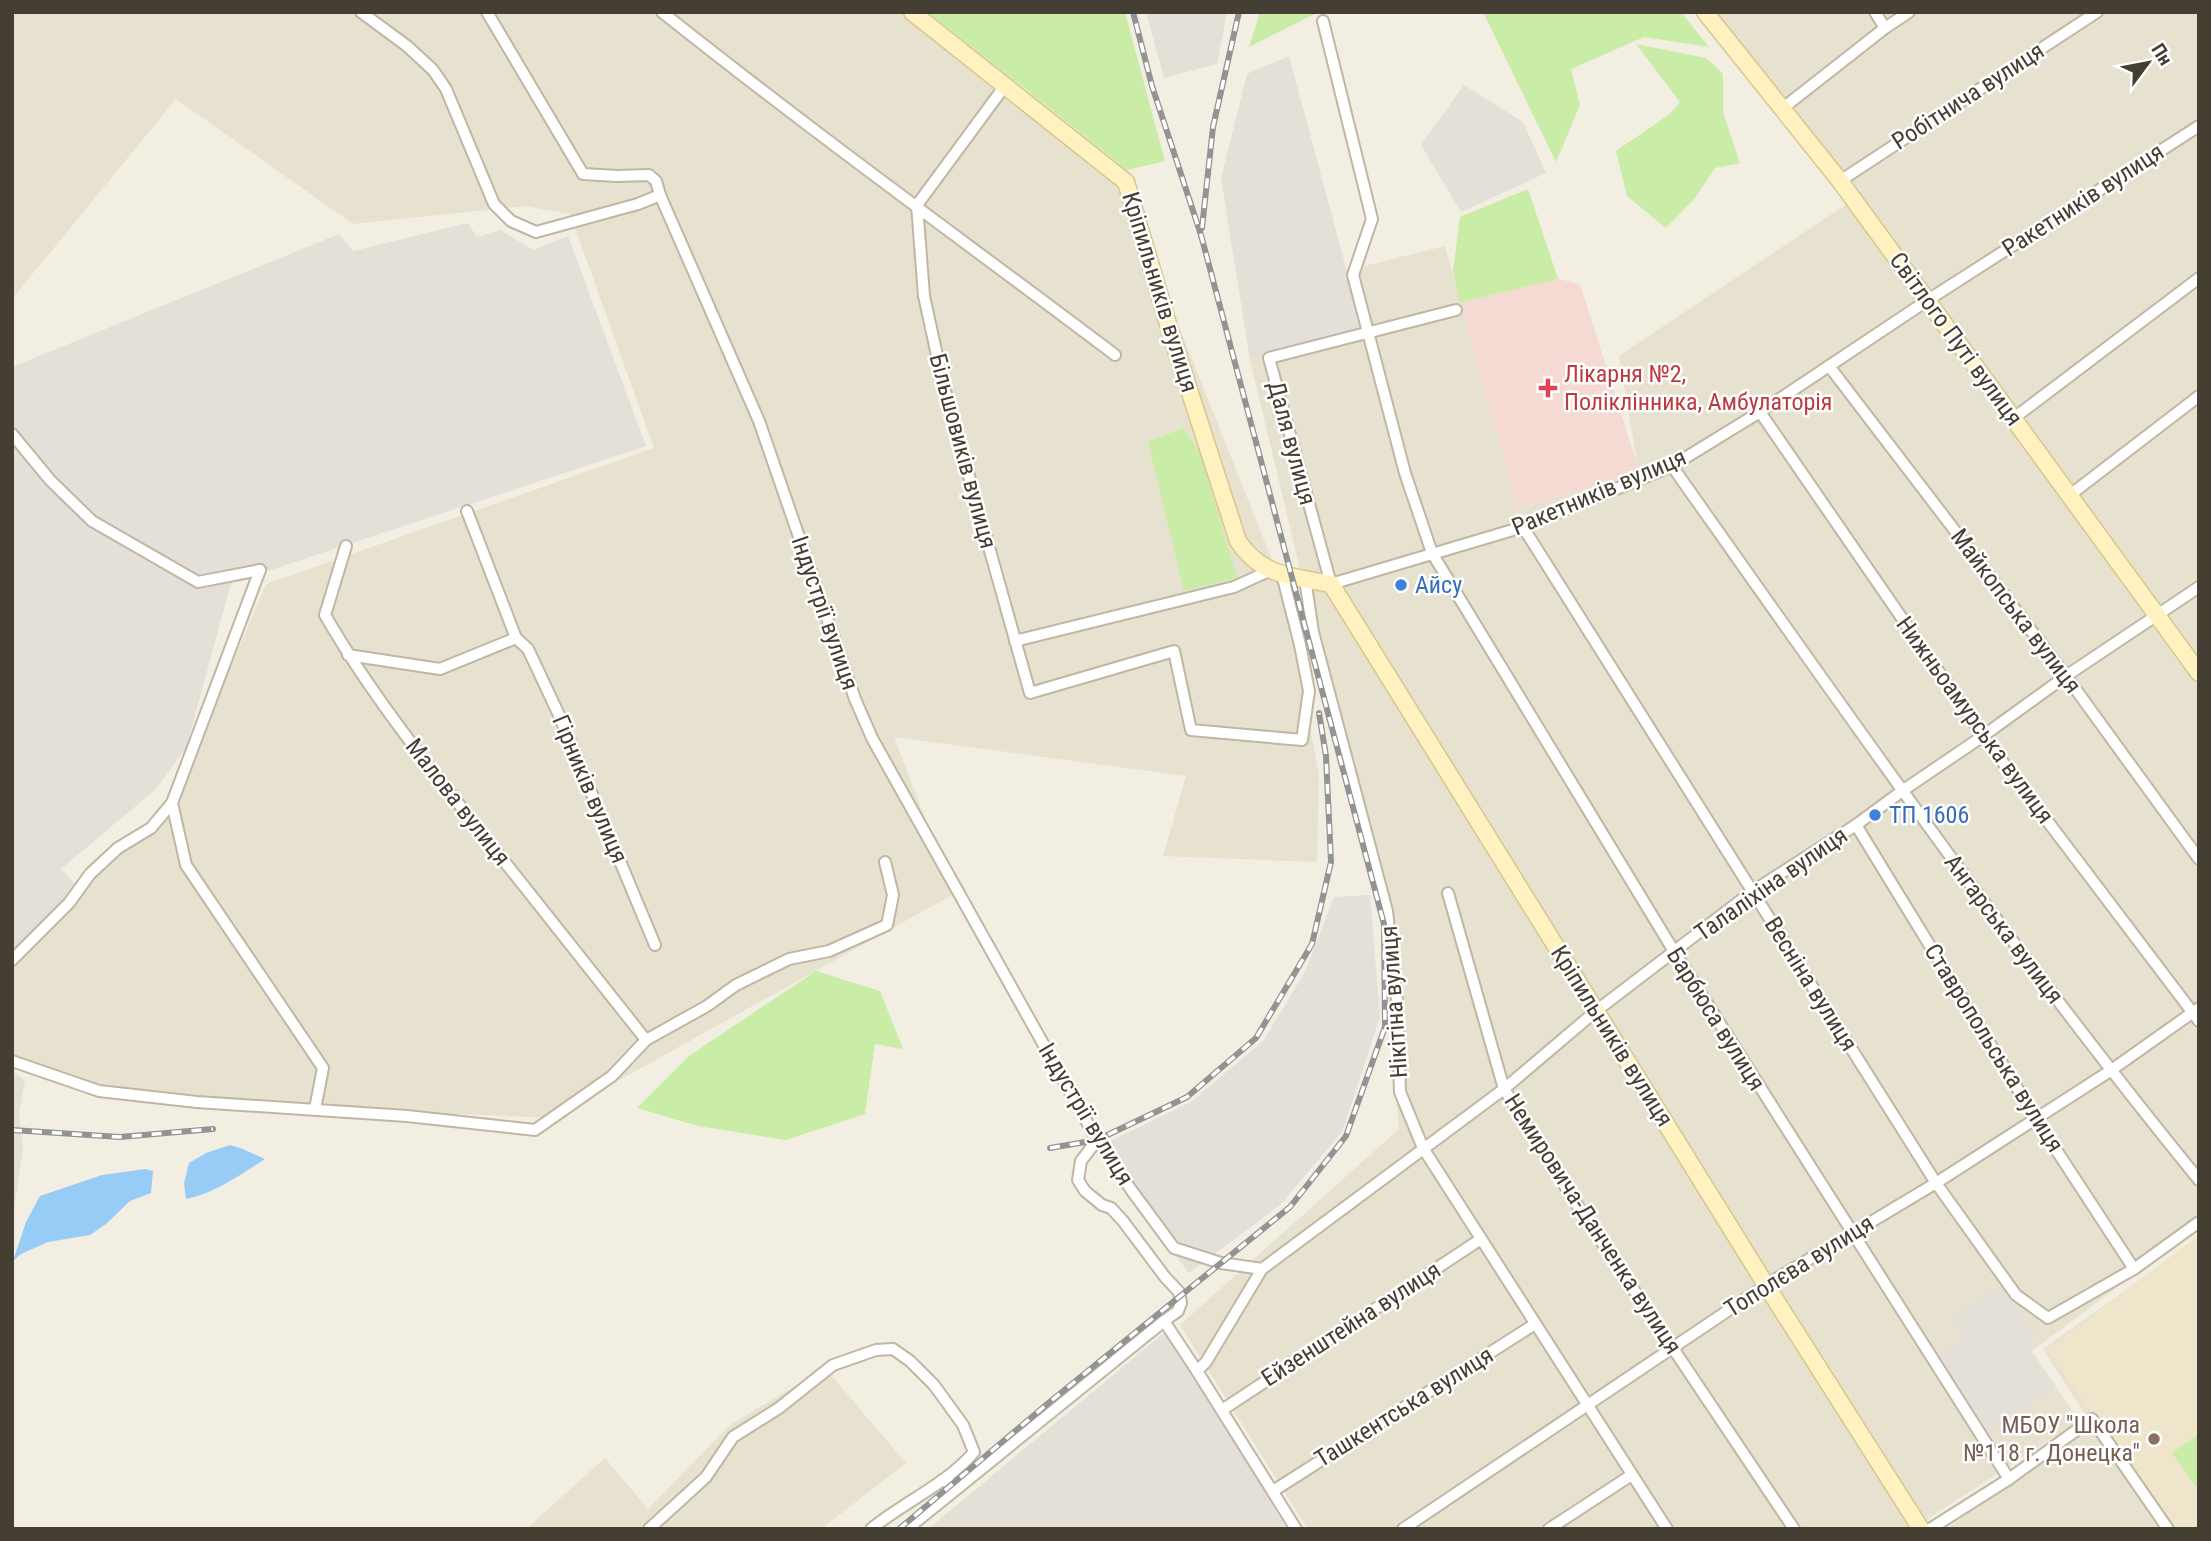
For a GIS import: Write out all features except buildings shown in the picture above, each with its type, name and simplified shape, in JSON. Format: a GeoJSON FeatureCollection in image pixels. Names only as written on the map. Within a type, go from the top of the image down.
{"type":"FeatureCollection","features":[{"type":"Feature","properties":{"kind":"street"},"geometry":{"type":"LineString","coordinates":[[361,12],[407,46],[433,70],[446,89],[494,204],[512,221],[537,232],[638,204],[660,195]]}},
{"type":"Feature","properties":{"kind":"street","name":"Індустрії вулиця"},"geometry":{"type":"LineString","coordinates":[[487,12],[583,174],[649,175],[656,181],[759,421],[855,699],[872,738],[1097,1140],[1174,1248],[1222,1263],[1262,1269]]}},
{"type":"Feature","properties":{"kind":"street"},"geometry":{"type":"LineString","coordinates":[[662,12],[763,92],[1115,355]]}},
{"type":"Feature","properties":{"kind":"street","name":"Кріпильників вулиця"},"geometry":{"type":"LineString","coordinates":[[912,12],[1126,182],[1175,347],[1238,541],[1247,556],[1275,573]]}},
{"type":"Feature","properties":{"kind":"street","name":"Світлого Путі вулиця"},"geometry":{"type":"LineString","coordinates":[[1705,12],[1840,181],[2199,673]]}},
{"type":"Feature","properties":{"kind":"street"},"geometry":{"type":"LineString","coordinates":[[1875,12],[1885,28]]}},
{"type":"Feature","properties":{"kind":"street"},"geometry":{"type":"LineString","coordinates":[[1783,108],[1909,12]]}},
{"type":"Feature","properties":{"kind":"street","name":"Робітнича вулиця"},"geometry":{"type":"LineString","coordinates":[[1840,181],[2097,12]]}},
{"type":"Feature","properties":{"kind":"street"},"geometry":{"type":"LineString","coordinates":[[1324,21],[1372,219],[1353,275],[1405,473],[1432,553]]}},
{"type":"Feature","properties":{"kind":"street"},"geometry":{"type":"LineString","coordinates":[[917,205],[1004,87]]}},
{"type":"Feature","properties":{"kind":"street","name":"Ракетників вулиця"},"geometry":{"type":"LineString","coordinates":[[1331,584],[1523,527],[1672,466],[1760,412],[1928,300],[2199,126]]}},
{"type":"Feature","properties":{"kind":"street","name":"Більшовиків вулиця"},"geometry":{"type":"LineString","coordinates":[[917,205],[924,296],[944,387],[1030,693],[1174,651],[1191,730],[1302,740],[1309,691],[1275,573]]}},
{"type":"Feature","properties":{"kind":"street"},"geometry":{"type":"LineString","coordinates":[[2014,418],[2199,278]]}},
{"type":"Feature","properties":{"kind":"street","name":"Даля вулиця"},"geometry":{"type":"LineString","coordinates":[[1331,584],[1269,358],[1456,310]]}},
{"type":"Feature","properties":{"kind":"street","name":"Майкопська вулиця"},"geometry":{"type":"LineString","coordinates":[[1829,366],[2066,676],[2199,859]]}},
{"type":"Feature","properties":{"kind":"street"},"geometry":{"type":"LineString","coordinates":[[2070,495],[2199,397]]}},
{"type":"Feature","properties":{"kind":"street","name":"Нижньоамурська вулиця"},"geometry":{"type":"LineString","coordinates":[[1760,412],[1983,736],[2197,1014]]}},
{"type":"Feature","properties":{"kind":"street"},"geometry":{"type":"LineString","coordinates":[[12,434],[50,481],[93,521],[198,582],[260,569],[172,803],[151,828],[118,848],[90,874],[69,902],[12,960]]}},
{"type":"Feature","properties":{"kind":"street","name":"Ангарська вулиця"},"geometry":{"type":"LineString","coordinates":[[1672,466],[1902,791],[2110,1071],[2199,1180]]}},
{"type":"Feature","properties":{"kind":"street","name":"Гірників вулиця"},"geometry":{"type":"LineString","coordinates":[[467,511],[516,638],[528,649],[559,715],[655,945]]}},
{"type":"Feature","properties":{"kind":"street","name":"Весніна вулиця"},"geometry":{"type":"LineString","coordinates":[[1523,527],[1936,1183],[2016,1295],[2048,1318],[2134,1269]]}},
{"type":"Feature","properties":{"kind":"street","name":"Малова вулиця"},"geometry":{"type":"LineString","coordinates":[[346,546],[325,615],[348,655],[369,687],[440,779],[646,1040]]}},
{"type":"Feature","properties":{"kind":"street","name":"Барбюса вулиця"},"geometry":{"type":"LineString","coordinates":[[1432,553],[1675,953],[2009,1479]]}},
{"type":"Feature","properties":{"kind":"street"},"geometry":{"type":"LineString","coordinates":[[1015,641],[1234,587],[1275,573],[1331,584]]}},
{"type":"Feature","properties":{"kind":"street","name":"Нікітіна вулиця"},"geometry":{"type":"LineString","coordinates":[[1305,579],[1313,632],[1387,911],[1397,1000],[1400,1092],[1423,1149],[1587,1404],[1630,1476],[1667,1529]]}},
{"type":"Feature","properties":{"kind":"street","name":"Кріпильників вулиця"},"geometry":{"type":"LineString","coordinates":[[1331,584],[1766,1285],[1921,1529]]}},
{"type":"Feature","properties":{"kind":"street","name":"Талаліхіна вулиця"},"geometry":{"type":"LineString","coordinates":[[1262,1269],[1504,1089],[1596,1011],[1753,891],[1856,825],[2066,676],[2199,587]]}},
{"type":"Feature","properties":{"kind":"street"},"geometry":{"type":"LineString","coordinates":[[348,655],[440,668],[516,638]]}},
{"type":"Feature","properties":{"kind":"street"},"geometry":{"type":"LineString","coordinates":[[172,803],[186,865],[323,1068],[315,1109]]}},
{"type":"Feature","properties":{"kind":"street","name":"Ставропольська вулиця"},"geometry":{"type":"LineString","coordinates":[[1856,825],[2036,1119],[2134,1269]]}},
{"type":"Feature","properties":{"kind":"street"},"geometry":{"type":"LineString","coordinates":[[12,1061],[99,1091],[197,1102],[315,1109],[535,1130],[612,1076],[646,1040],[707,1006],[736,985],[789,959],[829,951],[887,925],[893,895],[885,862]]}},
{"type":"Feature","properties":{"kind":"street","name":"Немировича-Данченка вулиця"},"geometry":{"type":"LineString","coordinates":[[1448,893],[1504,1089],[1577,1205],[1794,1529]]}},
{"type":"Feature","properties":{"kind":"street","name":"Тополєва вулиця"},"geometry":{"type":"LineString","coordinates":[[1403,1529],[1766,1285],[1936,1183],[2197,1014]]}},
{"type":"Feature","properties":{"kind":"street"},"geometry":{"type":"LineString","coordinates":[[907,1529],[1178,1311],[1181,1303],[1179,1292],[1165,1278],[1123,1221],[1111,1208],[1102,1205],[1084,1191],[1078,1180],[1081,1161],[1097,1140]]}},
{"type":"Feature","properties":{"kind":"street"},"geometry":{"type":"LineString","coordinates":[[2134,1269],[2199,1222]]}},
{"type":"Feature","properties":{"kind":"street","name":"Ейзенштейна вулиця"},"geometry":{"type":"LineString","coordinates":[[1222,1410],[1480,1239]]}},
{"type":"Feature","properties":{"kind":"street"},"geometry":{"type":"LineString","coordinates":[[1198,1371],[1262,1269]]}},
{"type":"Feature","properties":{"kind":"street"},"geometry":{"type":"LineString","coordinates":[[1164,1321],[1296,1529]]}},
{"type":"Feature","properties":{"kind":"street","name":"Ташкентська вулиця"},"geometry":{"type":"LineString","coordinates":[[1273,1491],[1535,1324]]}},
{"type":"Feature","properties":{"kind":"street"},"geometry":{"type":"LineString","coordinates":[[649,1529],[706,1476],[733,1437],[779,1408],[833,1365],[876,1350],[892,1349],[910,1361],[934,1385],[963,1425],[974,1446],[974,1452],[967,1461],[942,1480],[871,1529]]}},
{"type":"Feature","properties":{"kind":"street"},"geometry":{"type":"LineString","coordinates":[[1930,1529],[2009,1479],[2092,1419],[2168,1529]]}},
{"type":"Feature","properties":{"kind":"street"},"geometry":{"type":"LineString","coordinates":[[1549,1529],[1630,1476]]}},
{"type":"Feature","properties":{"kind":"street"},"geometry":{"type":"LineString","coordinates":[[942,1480],[959,1487]]}},
{"type":"Feature","properties":{"kind":"shaded area"},"geometry":{"type":"Polygon","coordinates":[[[12,12],[920,12],[1117,171],[1286,595],[1319,776],[1317,862],[1163,856],[1186,776],[894,737],[954,894],[551,1118],[104,1098],[12,1067],[12,968],[119,844],[166,820],[266,584],[654,448],[570,214],[525,206],[353,224],[176,99],[12,299],[12,12]]]}},
{"type":"Feature","properties":{"kind":"shaded area"},"geometry":{"type":"Polygon","coordinates":[[[1146,12],[1227,12],[1217,64],[1164,78],[1146,12]]]}},
{"type":"Feature","properties":{"kind":"shaded area"},"geometry":{"type":"Polygon","coordinates":[[[1713,12],[2199,12],[2199,662],[2070,482],[1840,171],[1713,12]]]}},
{"type":"Feature","properties":{"kind":"shaded area"},"geometry":{"type":"Polygon","coordinates":[[[1289,56],[1363,331],[1250,360],[1221,178],[1247,74],[1289,56]]]}},
{"type":"Feature","properties":{"kind":"shaded area"},"geometry":{"type":"Polygon","coordinates":[[[1464,85],[1523,122],[1546,173],[1461,212],[1421,145],[1464,85]]]}},
{"type":"Feature","properties":{"kind":"shaded area"},"geometry":{"type":"Polygon","coordinates":[[[1847,204],[2199,686],[2199,1226],[2032,1351],[2079,1421],[1912,1529],[1308,1529],[1180,1325],[1399,1129],[1380,905],[1250,360],[1363,331],[1348,270],[1445,246],[1519,508],[1639,473],[1619,356],[1847,204]]]}},
{"type":"Feature","properties":{"kind":"shaded area"},"geometry":{"type":"Polygon","coordinates":[[[468,223],[477,237],[500,230],[533,250],[568,236],[646,446],[231,583],[186,748],[156,789],[61,869],[78,887],[12,971],[12,367],[339,234],[353,251],[468,223]]]}},
{"type":"Feature","properties":{"kind":"shaded area","name":"Лікарня №2, Поліклінника, Амбулаторія"},"geometry":{"type":"Polygon","coordinates":[[[1558,279],[1580,284],[1640,473],[1518,508],[1460,303],[1558,279]]]}},
{"type":"Feature","properties":{"kind":"shaded area"},"geometry":{"type":"Polygon","coordinates":[[[1370,895],[1380,1017],[1342,1132],[1280,1205],[1189,1273],[1094,1149],[1191,1102],[1264,1040],[1305,972],[1334,897],[1370,895]]]}},
{"type":"Feature","properties":{"kind":"shaded area"},"geometry":{"type":"Polygon","coordinates":[[[12,1071],[25,1081],[19,1113],[23,1148],[12,1223],[12,1071]]]}},
{"type":"Feature","properties":{"kind":"shaded area","name":"МБОУ \"Школа №118 г. Донецка\""},"geometry":{"type":"Polygon","coordinates":[[[2199,1235],[2199,1529],[2171,1529],[2047,1350],[2199,1235]]]}},
{"type":"Feature","properties":{"kind":"shaded area","name":"МБОУ \"Школа №118 г. Донецка\""},"geometry":{"type":"Polygon","coordinates":[[[2199,1238],[2199,1529],[1946,1529],[2092,1425],[2043,1349],[2199,1238]]]}},
{"type":"Feature","properties":{"kind":"shaded area"},"geometry":{"type":"Polygon","coordinates":[[[2000,1286],[2037,1334],[2029,1349],[2055,1388],[1984,1437],[1934,1357],[1964,1337],[1951,1315],[2000,1286]]]}},
{"type":"Feature","properties":{"kind":"shaded area"},"geometry":{"type":"Polygon","coordinates":[[[1165,1332],[1287,1529],[928,1529],[1165,1332]]]}},
{"type":"Feature","properties":{"kind":"shaded area"},"geometry":{"type":"Polygon","coordinates":[[[825,1368],[906,1463],[821,1529],[526,1529],[605,1458],[648,1509],[730,1425],[825,1368]]]}},
{"type":"Feature","properties":{"kind":"green space"},"geometry":{"type":"Polygon","coordinates":[[[928,12],[1125,12],[1165,161],[1127,170],[928,12]]]}},
{"type":"Feature","properties":{"kind":"green space"},"geometry":{"type":"Polygon","coordinates":[[[1260,12],[1319,12],[1249,47],[1260,12]]]}},
{"type":"Feature","properties":{"kind":"green space"},"geometry":{"type":"Polygon","coordinates":[[[1483,12],[1681,12],[1709,47],[1644,37],[1571,69],[1580,105],[1556,162],[1483,12]]]}},
{"type":"Feature","properties":{"kind":"green space"},"geometry":{"type":"Polygon","coordinates":[[[1636,44],[1706,58],[1723,74],[1723,112],[1740,163],[1715,168],[1695,198],[1666,228],[1627,196],[1616,151],[1670,114],[1680,102],[1636,44]]]}},
{"type":"Feature","properties":{"kind":"green space"},"geometry":{"type":"Polygon","coordinates":[[[1528,189],[1558,279],[1460,303],[1453,271],[1460,217],[1528,189]]]}},
{"type":"Feature","properties":{"kind":"green space"},"geometry":{"type":"Polygon","coordinates":[[[1184,428],[1200,454],[1237,578],[1184,591],[1148,442],[1184,428]]]}},
{"type":"Feature","properties":{"kind":"green space"},"geometry":{"type":"Polygon","coordinates":[[[816,971],[880,991],[903,1049],[875,1044],[865,1114],[786,1140],[698,1126],[637,1108],[689,1056],[816,971]]]}},
{"type":"Feature","properties":{"kind":"green space"},"geometry":{"type":"Polygon","coordinates":[[[2199,1434],[2199,1490],[2172,1453],[2199,1434]]]}},
{"type":"Feature","properties":{"kind":"water"},"geometry":{"type":"Polygon","coordinates":[[[230,1145],[265,1159],[217,1188],[186,1199],[184,1183],[189,1163],[206,1153],[230,1145]]]}},
{"type":"Feature","properties":{"kind":"water"},"geometry":{"type":"Polygon","coordinates":[[[145,1169],[153,1171],[151,1193],[130,1201],[90,1235],[48,1242],[21,1254],[13,1261],[26,1222],[40,1196],[102,1175],[145,1169]]]}},
{"type":"Feature","properties":{"kind":"railway"},"geometry":{"type":"LineString","coordinates":[[899,1529],[1046,1405],[1290,1207],[1346,1136],[1385,1027],[1384,924],[1201,235],[1152,86],[1133,12]]}},
{"type":"Feature","properties":{"kind":"railway"},"geometry":{"type":"LineString","coordinates":[[1202,228],[1213,127],[1239,12]]}},
{"type":"Feature","properties":{"kind":"railway"},"geometry":{"type":"LineString","coordinates":[[1050,1148],[1097,1140],[1187,1097],[1256,1038],[1312,944],[1331,862],[1326,756],[1319,713]]}},
{"type":"Feature","properties":{"kind":"railway"},"geometry":{"type":"LineString","coordinates":[[12,1130],[120,1137],[213,1129]]}},
{"type":"Feature","properties":{"kind":"place","name":"Лікарня №2, Поліклінника, Амбулаторія"},"geometry":{"type":"Point","coordinates":[1548,388]}},
{"type":"Feature","properties":{"kind":"place","name":"Айсу"},"geometry":{"type":"Point","coordinates":[1401,585]}},
{"type":"Feature","properties":{"kind":"place","name":"ТП 1606"},"geometry":{"type":"Point","coordinates":[1875,815]}},
{"type":"Feature","properties":{"kind":"place","name":"МБОУ \"Школа №118 г. Донецка\""},"geometry":{"type":"Point","coordinates":[2154,1439]}}]}
